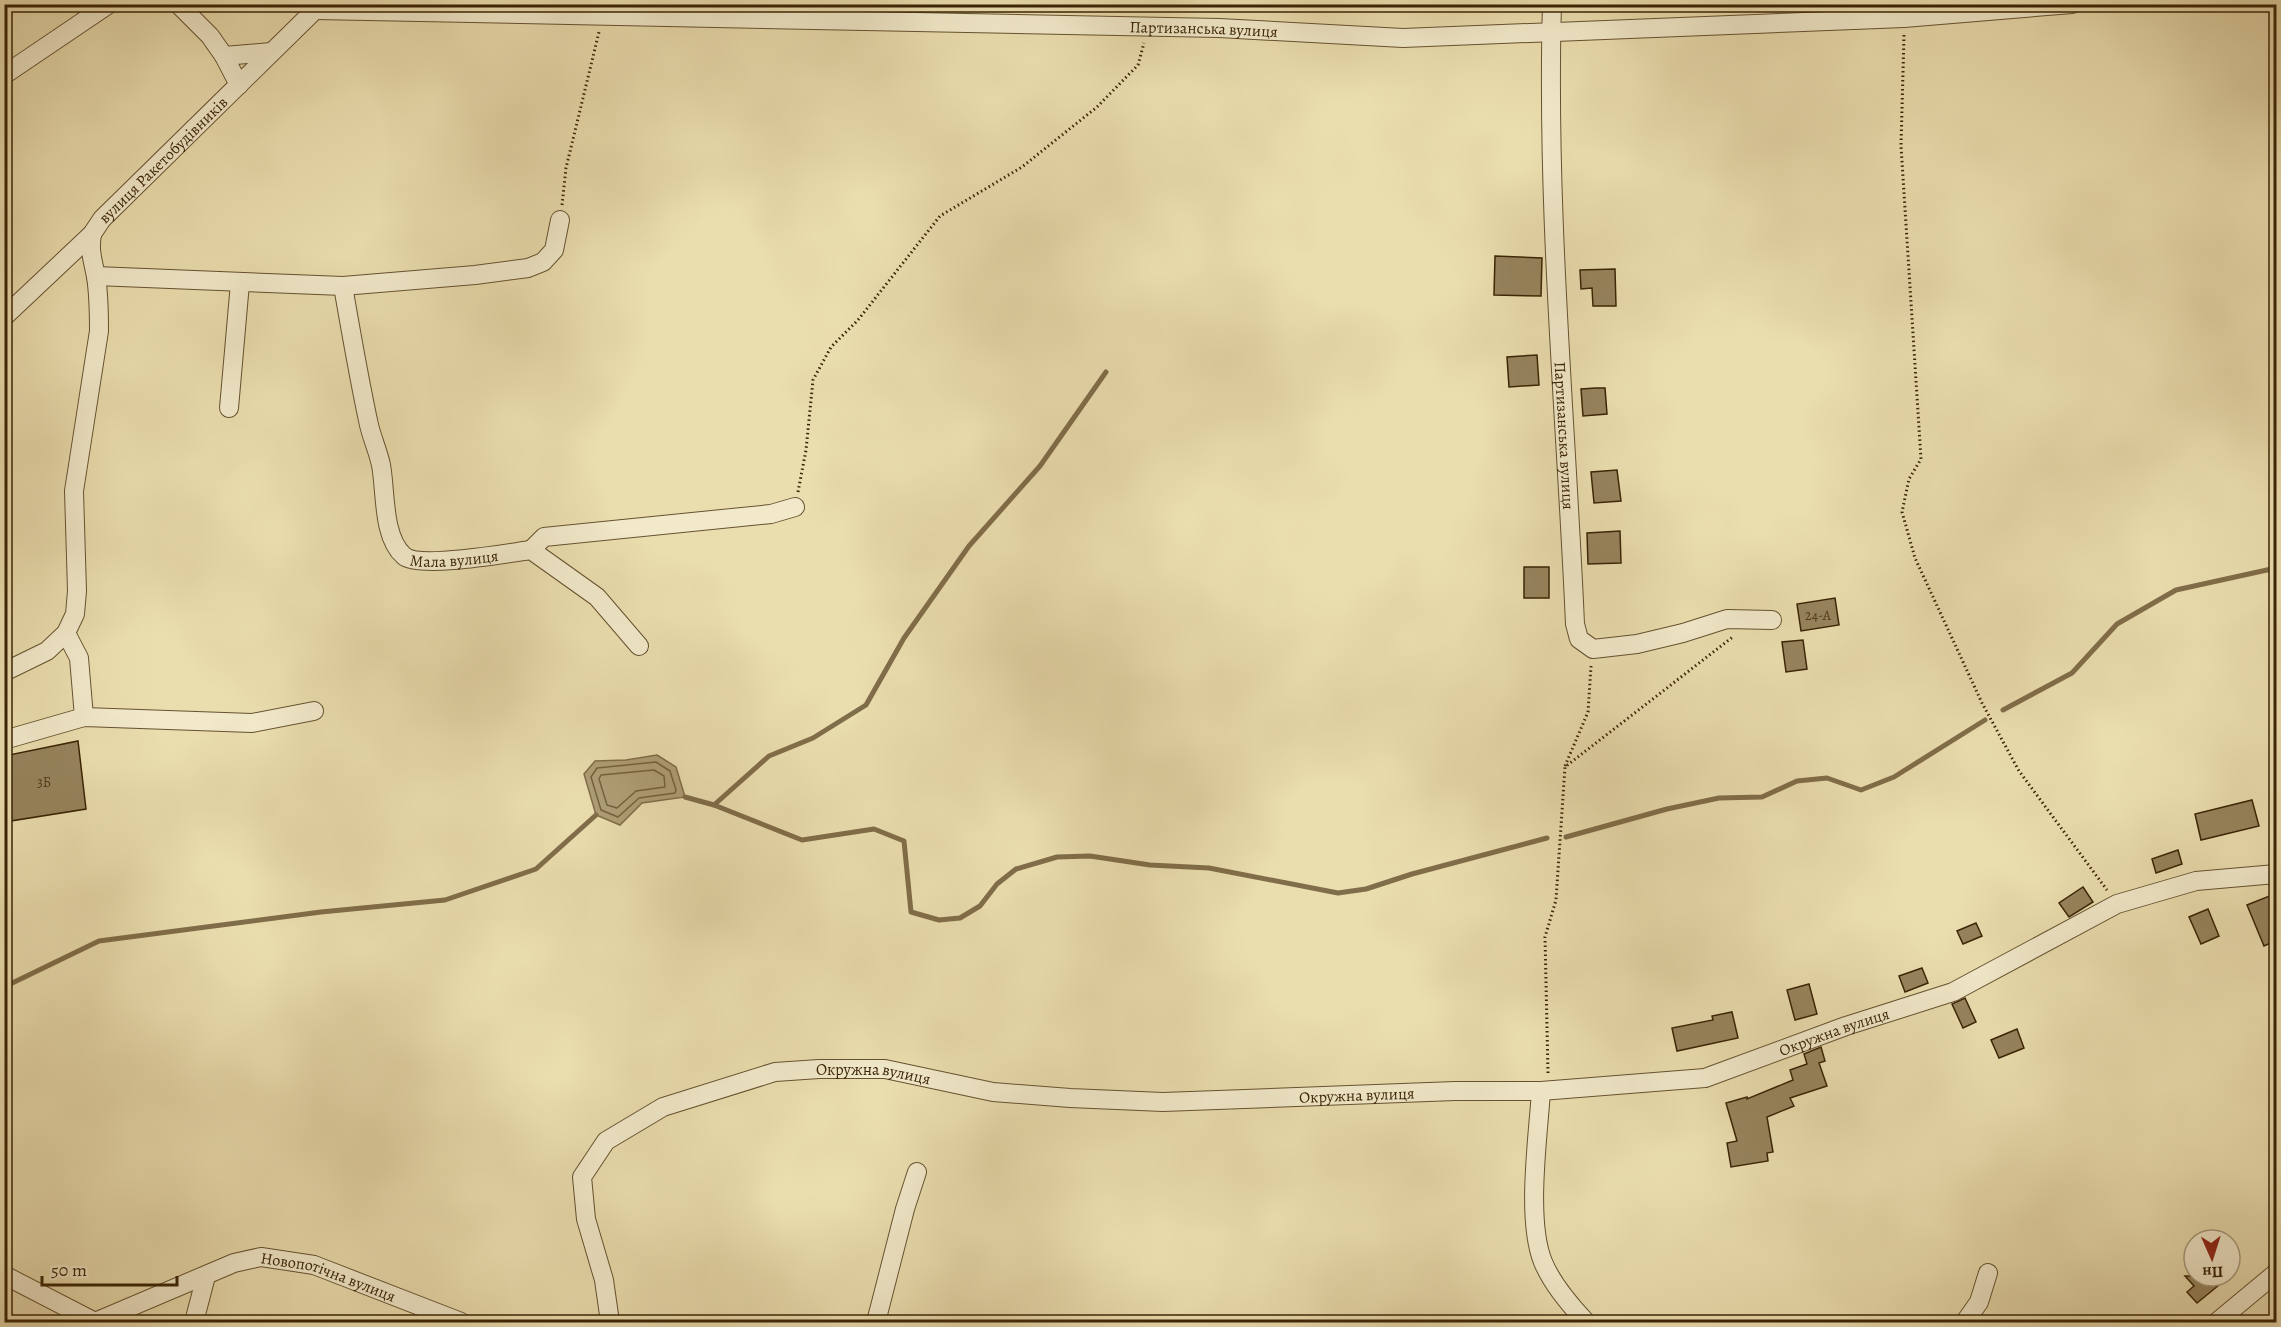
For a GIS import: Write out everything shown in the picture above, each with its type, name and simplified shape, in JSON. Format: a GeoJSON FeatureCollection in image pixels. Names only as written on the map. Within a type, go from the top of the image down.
{"type":"FeatureCollection","features":[{"type":"Feature","properties":{"kind":"street"},"geometry":{"type":"LineString","coordinates":[[4,75],[109,4]]}},
{"type":"Feature","properties":{"kind":"street"},"geometry":{"type":"LineString","coordinates":[[178,4],[210,36],[224,56],[238,85]]}},
{"type":"Feature","properties":{"kind":"street","name":"Партизанська вулиця"},"geometry":{"type":"LineString","coordinates":[[1552,4],[1554,206],[1575,624],[1579,639],[1593,650]]}},
{"type":"Feature","properties":{"kind":"street","name":"Партизанська вулиця"},"geometry":{"type":"LineString","coordinates":[[319,7],[603,16],[1219,28],[1402,38],[1904,18],[2072,4]]}},
{"type":"Feature","properties":{"kind":"street","name":"вулиця Ракетобудівників"},"geometry":{"type":"LineString","coordinates":[[4,317],[92,234],[102,219],[319,7]]}},
{"type":"Feature","properties":{"kind":"street"},"geometry":{"type":"LineString","coordinates":[[224,56],[271,52]]}},
{"type":"Feature","properties":{"kind":"street"},"geometry":{"type":"LineString","coordinates":[[96,276],[343,286],[475,275],[528,268],[543,262],[554,250],[560,220]]}},
{"type":"Feature","properties":{"kind":"street"},"geometry":{"type":"LineString","coordinates":[[4,672],[47,651],[66,633],[75,614],[77,591],[74,491],[99,331],[100,309],[90,251],[92,234]]}},
{"type":"Feature","properties":{"kind":"street"},"geometry":{"type":"LineString","coordinates":[[229,408],[240,283]]}},
{"type":"Feature","properties":{"kind":"street","name":"Мала вулиця"},"geometry":{"type":"LineString","coordinates":[[343,286],[365,407],[381,463],[389,529],[405,556],[418,561],[446,561],[531,550]]}},
{"type":"Feature","properties":{"kind":"street"},"geometry":{"type":"LineString","coordinates":[[639,646],[597,597],[531,550],[544,537],[771,514],[795,507]]}},
{"type":"Feature","properties":{"kind":"street"},"geometry":{"type":"LineString","coordinates":[[1593,650],[1637,644],[1727,619],[1772,620]]}},
{"type":"Feature","properties":{"kind":"street"},"geometry":{"type":"LineString","coordinates":[[66,633],[78,658],[84,717]]}},
{"type":"Feature","properties":{"kind":"street"},"geometry":{"type":"LineString","coordinates":[[4,740],[84,717],[252,723],[314,711]]}},
{"type":"Feature","properties":{"kind":"street","name":"Окружна вулиця"},"geometry":{"type":"LineString","coordinates":[[610,1323],[604,1280],[586,1219],[582,1177],[606,1141],[663,1107],[775,1072],[885,1069],[993,1092],[1163,1102],[1443,1092],[1545,1091],[1705,1078],[1846,1026],[1953,992],[2117,904],[2196,881],[2277,874]]}},
{"type":"Feature","properties":{"kind":"street"},"geometry":{"type":"LineString","coordinates":[[1545,1091],[1534,1201],[1535,1231],[1543,1263],[1570,1304],[1586,1323]]}},
{"type":"Feature","properties":{"kind":"street"},"geometry":{"type":"LineString","coordinates":[[876,1323],[905,1209],[917,1172]]}},
{"type":"Feature","properties":{"kind":"street","name":"Новопотічна вулиця"},"geometry":{"type":"LineString","coordinates":[[95,1323],[234,1263],[261,1257],[314,1265],[461,1323]]}},
{"type":"Feature","properties":{"kind":"street"},"geometry":{"type":"LineString","coordinates":[[1965,1323],[1979,1302],[1988,1273]]}},
{"type":"Feature","properties":{"kind":"street"},"geometry":{"type":"LineString","coordinates":[[2217,1323],[2277,1273]]}},
{"type":"Feature","properties":{"kind":"street"},"geometry":{"type":"LineString","coordinates":[[4,1275],[95,1323]]}},
{"type":"Feature","properties":{"kind":"street"},"geometry":{"type":"LineString","coordinates":[[194,1323],[206,1276]]}},
{"type":"Feature","properties":{"kind":"path"},"geometry":{"type":"LineString","coordinates":[[560,220],[566,168],[603,16]]}},
{"type":"Feature","properties":{"kind":"path"},"geometry":{"type":"LineString","coordinates":[[1904,18],[1901,146],[1921,459],[1909,479],[1902,512],[1915,558],[1982,703],[2019,771],[2117,904]]}},
{"type":"Feature","properties":{"kind":"path"},"geometry":{"type":"LineString","coordinates":[[795,507],[806,450],[813,380],[831,347],[858,320],[940,216],[1022,167],[1097,107],[1138,65],[1148,27]]}},
{"type":"Feature","properties":{"kind":"path"},"geometry":{"type":"LineString","coordinates":[[1565,767],[1730,640],[1749,619]]}},
{"type":"Feature","properties":{"kind":"path"},"geometry":{"type":"LineString","coordinates":[[1545,1091],[1545,938],[1556,900],[1565,767],[1588,711],[1593,650]]}},
{"type":"Feature","properties":{"kind":"water"},"geometry":{"type":"Polygon","coordinates":[[[657,755],[676,767],[685,797],[642,803],[620,825],[596,815],[584,774],[595,761],[626,760],[657,755]]]}},
{"type":"Feature","properties":{"kind":"building"},"geometry":{"type":"Polygon","coordinates":[[[1495,256],[1542,258],[1541,296],[1494,295],[1495,256]]]}},
{"type":"Feature","properties":{"kind":"building"},"geometry":{"type":"Polygon","coordinates":[[[1615,269],[1616,306],[1593,306],[1592,288],[1581,289],[1580,270],[1615,269]]]}},
{"type":"Feature","properties":{"kind":"building"},"geometry":{"type":"Polygon","coordinates":[[[1537,355],[1539,385],[1509,387],[1507,357],[1537,355]]]}},
{"type":"Feature","properties":{"kind":"building"},"geometry":{"type":"Polygon","coordinates":[[[1605,388],[1607,414],[1583,416],[1581,389],[1605,388]]]}},
{"type":"Feature","properties":{"kind":"building"},"geometry":{"type":"Polygon","coordinates":[[[1617,470],[1621,501],[1594,503],[1591,472],[1617,470]]]}},
{"type":"Feature","properties":{"kind":"building"},"geometry":{"type":"Polygon","coordinates":[[[1620,531],[1621,563],[1588,564],[1587,533],[1620,531]]]}},
{"type":"Feature","properties":{"kind":"building"},"geometry":{"type":"Polygon","coordinates":[[[1524,567],[1549,567],[1549,598],[1524,598],[1524,567]]]}},
{"type":"Feature","properties":{"kind":"building"},"geometry":{"type":"Polygon","coordinates":[[[1835,598],[1839,625],[1801,631],[1797,604],[1835,598]]]}},
{"type":"Feature","properties":{"kind":"building"},"geometry":{"type":"Polygon","coordinates":[[[1803,640],[1807,669],[1786,672],[1782,642],[1803,640]]]}},
{"type":"Feature","properties":{"kind":"building"},"geometry":{"type":"Polygon","coordinates":[[[78,741],[86,809],[4,822],[4,756],[78,741]]]}},
{"type":"Feature","properties":{"kind":"building"},"geometry":{"type":"Polygon","coordinates":[[[2252,800],[2259,826],[2201,840],[2195,814],[2252,800]]]}},
{"type":"Feature","properties":{"kind":"building"},"geometry":{"type":"Polygon","coordinates":[[[2178,850],[2182,864],[2156,873],[2152,859],[2178,850]]]}},
{"type":"Feature","properties":{"kind":"building"},"geometry":{"type":"Polygon","coordinates":[[[2083,887],[2093,902],[2069,917],[2059,903],[2083,887]]]}},
{"type":"Feature","properties":{"kind":"building"},"geometry":{"type":"Polygon","coordinates":[[[2277,893],[2277,940],[2264,946],[2247,905],[2277,893]]]}},
{"type":"Feature","properties":{"kind":"building"},"geometry":{"type":"Polygon","coordinates":[[[2208,909],[2219,936],[2201,944],[2189,917],[2208,909]]]}},
{"type":"Feature","properties":{"kind":"building"},"geometry":{"type":"Polygon","coordinates":[[[1976,923],[1982,936],[1963,944],[1957,931],[1976,923]]]}},
{"type":"Feature","properties":{"kind":"building"},"geometry":{"type":"Polygon","coordinates":[[[1922,968],[1928,983],[1905,992],[1899,976],[1922,968]]]}},
{"type":"Feature","properties":{"kind":"building"},"geometry":{"type":"Polygon","coordinates":[[[1809,984],[1817,1014],[1795,1020],[1787,990],[1809,984]]]}},
{"type":"Feature","properties":{"kind":"building"},"geometry":{"type":"Polygon","coordinates":[[[1965,998],[1976,1022],[1963,1028],[1952,1004],[1965,998]]]}},
{"type":"Feature","properties":{"kind":"building"},"geometry":{"type":"Polygon","coordinates":[[[1732,1012],[1738,1038],[1677,1051],[1672,1028],[1713,1020],[1712,1016],[1732,1012]]]}},
{"type":"Feature","properties":{"kind":"building"},"geometry":{"type":"Polygon","coordinates":[[[2017,1029],[2024,1048],[1999,1058],[1991,1040],[2017,1029]]]}},
{"type":"Feature","properties":{"kind":"building"},"geometry":{"type":"Polygon","coordinates":[[[1821,1047],[1825,1061],[1819,1063],[1827,1086],[1790,1098],[1794,1106],[1767,1117],[1773,1152],[1767,1153],[1768,1161],[1731,1167],[1727,1143],[1737,1141],[1726,1103],[1747,1097],[1747,1099],[1793,1080],[1790,1070],[1807,1064],[1804,1054],[1821,1047]]]}},
{"type":"Feature","properties":{"kind":"building"},"geometry":{"type":"Polygon","coordinates":[[[2192,1288],[2215,1288],[2197,1303],[2187,1292],[2192,1288]]]}},
{"type":"Feature","properties":{"kind":"waterway"},"geometry":{"type":"LineString","coordinates":[[714,805],[769,756],[813,738],[866,705],[904,638],[969,546],[1040,466],[1106,372]]}},
{"type":"Feature","properties":{"kind":"waterway"},"geometry":{"type":"LineString","coordinates":[[2003,710],[2072,673],[2117,624],[2176,590],[2276,568]]}},
{"type":"Feature","properties":{"kind":"waterway"},"geometry":{"type":"LineString","coordinates":[[1566,837],[1667,809],[1719,798],[1762,797],[1797,781],[1827,778],[1861,790],[1894,777],[1985,720]]}},
{"type":"Feature","properties":{"kind":"waterway"},"geometry":{"type":"LineString","coordinates":[[685,797],[714,805],[802,840],[874,829],[904,841],[911,912],[939,920],[960,918],[980,906],[997,884],[1016,869],[1057,857],[1090,856],[1150,865],[1209,868],[1338,893],[1366,889],[1412,874],[1547,838]]}},
{"type":"Feature","properties":{"kind":"waterway"},"geometry":{"type":"LineString","coordinates":[[4,987],[99,941],[321,912],[445,900],[536,869],[596,815]]}}]}
